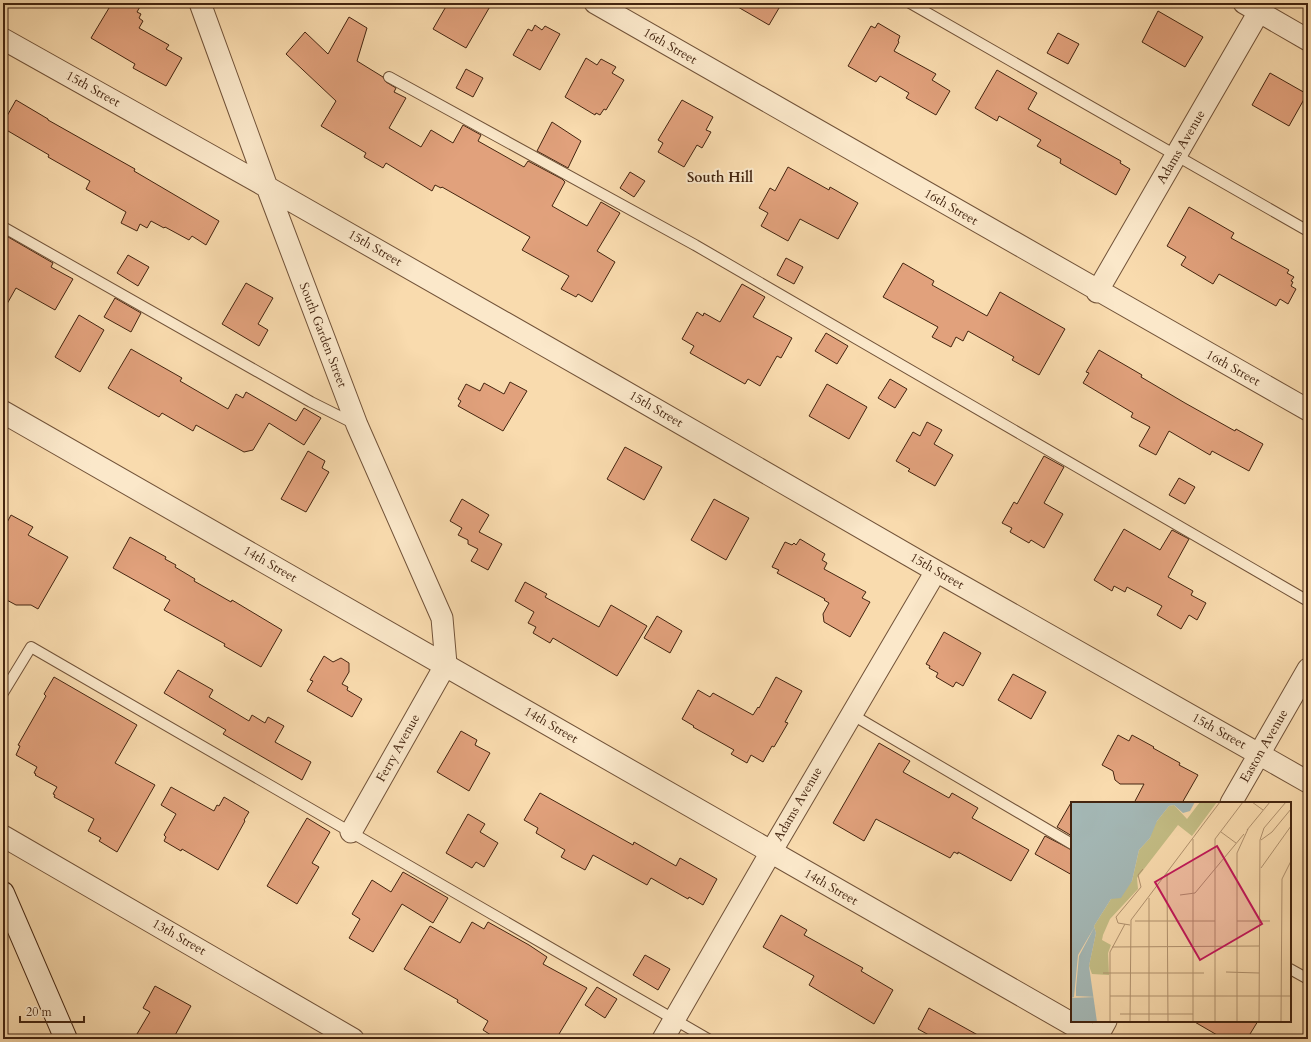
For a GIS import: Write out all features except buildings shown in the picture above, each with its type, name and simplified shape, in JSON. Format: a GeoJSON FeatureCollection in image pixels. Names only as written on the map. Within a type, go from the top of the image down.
{"type":"FeatureCollection","features":[{"type":"Feature","properties":{"kind":"street","name":"South Garden Street"},"geometry":{"type":"LineString","coordinates":[[200,3],[267,187],[357,425],[442,618],[446,664]]}},
{"type":"Feature","properties":{"kind":"street","name":"16th Street"},"geometry":{"type":"LineString","coordinates":[[595,3],[1097,292],[1308,410]]}},
{"type":"Feature","properties":{"kind":"street","name":"Adams Avenue"},"geometry":{"type":"LineString","coordinates":[[1097,292],[1176,155],[1256,6]]}},
{"type":"Feature","properties":{"kind":"street"},"geometry":{"type":"LineString","coordinates":[[1256,6],[1308,40]]}},
{"type":"Feature","properties":{"kind":"street","name":"15th Street"},"geometry":{"type":"LineString","coordinates":[[3,39],[267,187],[936,571],[1308,782]]}},
{"type":"Feature","properties":{"kind":"street","name":"14th Street"},"geometry":{"type":"LineString","coordinates":[[3,412],[446,664],[771,852],[1071,1018]]}},
{"type":"Feature","properties":{"kind":"street","name":"Adams Avenue"},"geometry":{"type":"LineString","coordinates":[[663,1039],[851,714],[936,571]]}},
{"type":"Feature","properties":{"kind":"street","name":"Ferry Avenue"},"geometry":{"type":"LineString","coordinates":[[351,832],[446,664]]}},
{"type":"Feature","properties":{"kind":"street","name":"Easton Avenue"},"geometry":{"type":"LineString","coordinates":[[1232,802],[1308,669]]}},
{"type":"Feature","properties":{"kind":"street","name":"13th Street"},"geometry":{"type":"LineString","coordinates":[[3,836],[354,1039]]}},
{"type":"Feature","properties":{"kind":"street"},"geometry":{"type":"LineString","coordinates":[[3,893],[66,1039]]}},
{"type":"Feature","properties":{"kind":"street","name":"14th Street"},"geometry":{"type":"LineString","coordinates":[[1077,1022],[1099,1034]]}},
{"type":"Feature","properties":{"kind":"lane"},"geometry":{"type":"LineString","coordinates":[[910,3],[1308,231]]}},
{"type":"Feature","properties":{"kind":"lane"},"geometry":{"type":"LineString","coordinates":[[389,77],[695,245],[1308,601]]}},
{"type":"Feature","properties":{"kind":"lane"},"geometry":{"type":"LineString","coordinates":[[3,227],[311,402],[357,425]]}},
{"type":"Feature","properties":{"kind":"lane"},"geometry":{"type":"LineString","coordinates":[[3,693],[30,646],[708,1039]]}},
{"type":"Feature","properties":{"kind":"lane"},"geometry":{"type":"LineString","coordinates":[[851,714],[1071,843]]}},
{"type":"Feature","properties":{"kind":"lane"},"geometry":{"type":"LineString","coordinates":[[1291,970],[1308,979]]}},
{"type":"Feature","properties":{"kind":"district","name":"South Hill"},"geometry":{"type":"Point","coordinates":[720,177]}}]}
